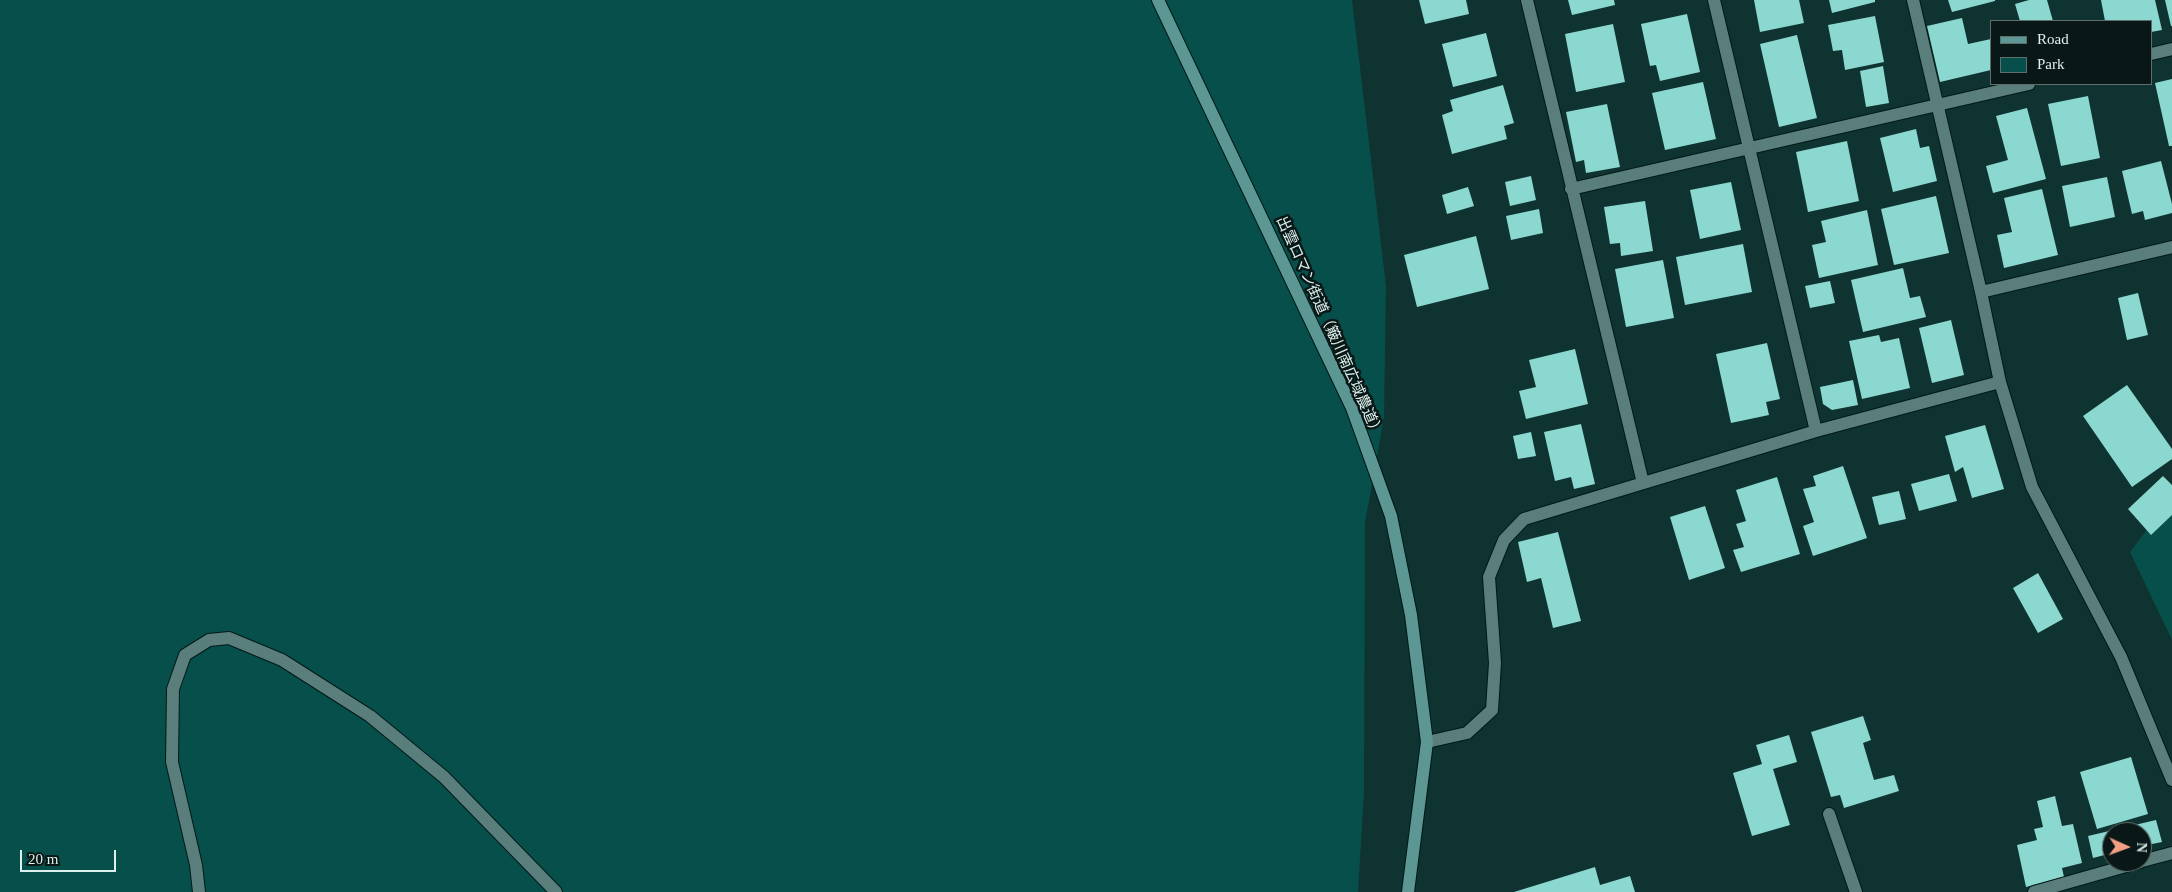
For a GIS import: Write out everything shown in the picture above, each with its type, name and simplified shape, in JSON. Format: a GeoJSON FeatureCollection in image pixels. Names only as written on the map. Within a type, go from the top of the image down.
{"type":"FeatureCollection","features":[{"type":"Feature","properties":{"kind":"street","name":"出雲ロマン街道（簸川南広域農道）"},"geometry":{"type":"LineString","coordinates":[[1158,0],[1352,408],[1388,507],[1411,615],[1427,742],[1408,892]]}},
{"type":"Feature","properties":{"kind":"street"},"geometry":{"type":"LineString","coordinates":[[1527,0],[1643,483]]}},
{"type":"Feature","properties":{"kind":"street"},"geometry":{"type":"LineString","coordinates":[[1714,0],[1816,431]]}},
{"type":"Feature","properties":{"kind":"street"},"geometry":{"type":"LineString","coordinates":[[1913,0],[2000,382],[2032,487],[2121,658],[2172,780]]}},
{"type":"Feature","properties":{"kind":"street"},"geometry":{"type":"LineString","coordinates":[[2152,54],[2172,49]]}},
{"type":"Feature","properties":{"kind":"street"},"geometry":{"type":"LineString","coordinates":[[1571,189],[2025,85]]}},
{"type":"Feature","properties":{"kind":"street"},"geometry":{"type":"LineString","coordinates":[[1981,292],[2172,247]]}},
{"type":"Feature","properties":{"kind":"street"},"geometry":{"type":"LineString","coordinates":[[1427,742],[1467,733],[1492,710],[1495,663],[1489,576],[1504,540],[1524,519],[1816,431],[2000,382]]}},
{"type":"Feature","properties":{"kind":"street"},"geometry":{"type":"LineString","coordinates":[[199,892],[196,865],[172,762],[173,689],[185,655],[209,640],[229,638],[282,660],[370,716],[444,777],[556,892]]}},
{"type":"Feature","properties":{"kind":"street"},"geometry":{"type":"LineString","coordinates":[[1830,814],[1856,892]]}},
{"type":"Feature","properties":{"kind":"street"},"geometry":{"type":"LineString","coordinates":[[2152,859],[2172,853]]}},
{"type":"Feature","properties":{"kind":"street"},"geometry":{"type":"LineString","coordinates":[[2034,892],[2105,872]]}},
{"type":"Feature","properties":{"kind":"green space"},"geometry":{"type":"Polygon","coordinates":[[[0,0],[1352,0],[1386,286],[1384,417],[1365,523],[1364,791],[1358,892],[0,892],[0,0]]]}},
{"type":"Feature","properties":{"kind":"green space"},"geometry":{"type":"Polygon","coordinates":[[[2172,497],[2172,640],[2130,552],[2172,497]]]}},
{"type":"Feature","properties":{"kind":"building"},"geometry":{"type":"Polygon","coordinates":[[[1419,0],[1466,0],[1469,14],[1425,24],[1419,0]]]}},
{"type":"Feature","properties":{"kind":"building"},"geometry":{"type":"Polygon","coordinates":[[[1568,0],[1614,0],[1615,5],[1572,15],[1568,0]]]}},
{"type":"Feature","properties":{"kind":"building"},"geometry":{"type":"Polygon","coordinates":[[[1754,0],[1799,0],[1804,23],[1760,32],[1754,0]]]}},
{"type":"Feature","properties":{"kind":"building"},"geometry":{"type":"Polygon","coordinates":[[[1829,0],[1875,0],[1875,2],[1832,13],[1829,0]]]}},
{"type":"Feature","properties":{"kind":"building"},"geometry":{"type":"Polygon","coordinates":[[[1948,0],[1995,0],[1995,1],[1952,12],[1948,0]]]}},
{"type":"Feature","properties":{"kind":"building"},"geometry":{"type":"Polygon","coordinates":[[[2029,0],[2047,0],[2053,20],[2020,20],[2015,4],[2029,0]]]}},
{"type":"Feature","properties":{"kind":"building"},"geometry":{"type":"Polygon","coordinates":[[[2101,0],[2155,0],[2162,30],[2152,32],[2152,20],[2105,20],[2101,0]]]}},
{"type":"Feature","properties":{"kind":"building"},"geometry":{"type":"Polygon","coordinates":[[[2165,0],[2172,0],[2172,26],[2171,26],[2165,0]]]}},
{"type":"Feature","properties":{"kind":"building"},"geometry":{"type":"Polygon","coordinates":[[[1687,14],[1700,72],[1660,81],[1656,65],[1650,66],[1641,24],[1687,14]]]}},
{"type":"Feature","properties":{"kind":"building"},"geometry":{"type":"Polygon","coordinates":[[[1875,16],[1884,62],[1845,70],[1842,50],[1833,51],[1828,25],[1875,16]]]}},
{"type":"Feature","properties":{"kind":"building"},"geometry":{"type":"Polygon","coordinates":[[[1962,18],[1968,44],[1990,39],[1990,70],[1940,82],[1927,26],[1962,18]]]}},
{"type":"Feature","properties":{"kind":"building"},"geometry":{"type":"Polygon","coordinates":[[[1613,24],[1625,82],[1576,92],[1565,34],[1613,24]]]}},
{"type":"Feature","properties":{"kind":"building"},"geometry":{"type":"Polygon","coordinates":[[[1486,33],[1497,76],[1453,87],[1442,44],[1486,33]]]}},
{"type":"Feature","properties":{"kind":"building"},"geometry":{"type":"Polygon","coordinates":[[[1797,35],[1817,118],[1779,127],[1760,44],[1797,35]]]}},
{"type":"Feature","properties":{"kind":"building"},"geometry":{"type":"Polygon","coordinates":[[[1883,66],[1889,103],[1866,107],[1860,71],[1883,66]]]}},
{"type":"Feature","properties":{"kind":"building"},"geometry":{"type":"Polygon","coordinates":[[[2172,79],[2172,146],[2169,146],[2155,83],[2172,79]]]}},
{"type":"Feature","properties":{"kind":"building"},"geometry":{"type":"Polygon","coordinates":[[[1703,82],[1716,139],[1665,150],[1652,93],[1703,82]]]}},
{"type":"Feature","properties":{"kind":"building"},"geometry":{"type":"Polygon","coordinates":[[[1503,85],[1514,123],[1504,126],[1507,139],[1452,154],[1442,115],[1453,111],[1450,100],[1503,85]]]}},
{"type":"Feature","properties":{"kind":"building"},"geometry":{"type":"Polygon","coordinates":[[[2088,96],[2100,158],[2061,166],[2048,104],[2088,96]]]}},
{"type":"Feature","properties":{"kind":"building"},"geometry":{"type":"Polygon","coordinates":[[[1607,104],[1620,167],[1586,173],[1584,160],[1576,162],[1566,112],[1607,104]]]}},
{"type":"Feature","properties":{"kind":"building"},"geometry":{"type":"Polygon","coordinates":[[[2027,108],[2046,179],[1993,193],[1986,166],[2008,160],[1996,116],[2027,108]]]}},
{"type":"Feature","properties":{"kind":"building"},"geometry":{"type":"Polygon","coordinates":[[[1916,129],[1920,148],[1929,146],[1937,181],[1893,192],[1880,138],[1916,129]]]}},
{"type":"Feature","properties":{"kind":"building"},"geometry":{"type":"Polygon","coordinates":[[[1847,141],[1859,201],[1808,212],[1796,152],[1847,141]]]}},
{"type":"Feature","properties":{"kind":"building"},"geometry":{"type":"Polygon","coordinates":[[[2161,161],[2172,204],[2172,213],[2145,220],[2143,211],[2132,214],[2122,171],[2161,161]]]}},
{"type":"Feature","properties":{"kind":"building"},"geometry":{"type":"Polygon","coordinates":[[[1531,176],[1536,200],[1510,206],[1505,182],[1531,176]]]}},
{"type":"Feature","properties":{"kind":"building"},"geometry":{"type":"Polygon","coordinates":[[[2107,177],[2115,217],[2070,227],[2062,186],[2107,177]]]}},
{"type":"Feature","properties":{"kind":"building"},"geometry":{"type":"Polygon","coordinates":[[[1731,182],[1741,230],[1700,239],[1690,190],[1731,182]]]}},
{"type":"Feature","properties":{"kind":"building"},"geometry":{"type":"Polygon","coordinates":[[[1468,187],[1474,206],[1447,214],[1442,195],[1468,187]]]}},
{"type":"Feature","properties":{"kind":"building"},"geometry":{"type":"Polygon","coordinates":[[[2042,189],[2058,255],[2004,268],[1997,235],[2012,232],[2004,198],[2042,189]]]}},
{"type":"Feature","properties":{"kind":"building"},"geometry":{"type":"Polygon","coordinates":[[[1936,196],[1949,253],[1894,265],[1881,209],[1936,196]]]}},
{"type":"Feature","properties":{"kind":"building"},"geometry":{"type":"Polygon","coordinates":[[[1645,201],[1653,251],[1621,256],[1620,243],[1610,244],[1604,207],[1645,201]]]}},
{"type":"Feature","properties":{"kind":"building"},"geometry":{"type":"Polygon","coordinates":[[[1539,209],[1543,233],[1511,240],[1506,216],[1539,209]]]}},
{"type":"Feature","properties":{"kind":"building"},"geometry":{"type":"Polygon","coordinates":[[[1867,210],[1878,265],[1819,278],[1812,245],[1826,242],[1821,221],[1867,210]]]}},
{"type":"Feature","properties":{"kind":"building"},"geometry":{"type":"Polygon","coordinates":[[[1476,236],[1489,289],[1417,307],[1404,255],[1476,236]]]}},
{"type":"Feature","properties":{"kind":"building"},"geometry":{"type":"Polygon","coordinates":[[[1743,244],[1752,292],[1685,305],[1676,257],[1743,244]]]}},
{"type":"Feature","properties":{"kind":"building"},"geometry":{"type":"Polygon","coordinates":[[[1663,260],[1674,318],[1626,327],[1615,269],[1663,260]]]}},
{"type":"Feature","properties":{"kind":"building"},"geometry":{"type":"Polygon","coordinates":[[[1903,268],[1910,298],[1920,296],[1926,317],[1863,332],[1851,280],[1903,268]]]}},
{"type":"Feature","properties":{"kind":"building"},"geometry":{"type":"Polygon","coordinates":[[[1830,281],[1835,303],[1810,308],[1805,286],[1830,281]]]}},
{"type":"Feature","properties":{"kind":"building"},"geometry":{"type":"Polygon","coordinates":[[[2138,293],[2148,335],[2127,340],[2118,298],[2138,293]]]}},
{"type":"Feature","properties":{"kind":"building"},"geometry":{"type":"Polygon","coordinates":[[[1951,320],[1964,375],[1932,383],[1919,328],[1951,320]]]}},
{"type":"Feature","properties":{"kind":"building"},"geometry":{"type":"Polygon","coordinates":[[[1879,335],[1881,342],[1899,338],[1910,388],[1862,399],[1849,341],[1879,335]]]}},
{"type":"Feature","properties":{"kind":"building"},"geometry":{"type":"Polygon","coordinates":[[[1767,343],[1780,399],[1766,402],[1769,415],[1731,423],[1716,354],[1767,343]]]}},
{"type":"Feature","properties":{"kind":"building"},"geometry":{"type":"Polygon","coordinates":[[[1575,349],[1588,404],[1526,419],[1519,391],[1536,387],[1529,360],[1575,349]]]}},
{"type":"Feature","properties":{"kind":"building"},"geometry":{"type":"Polygon","coordinates":[[[1853,380],[1858,405],[1832,410],[1823,404],[1820,387],[1853,380]]]}},
{"type":"Feature","properties":{"kind":"building"},"geometry":{"type":"Polygon","coordinates":[[[2127,385],[2172,449],[2172,459],[2132,487],[2083,416],[2127,385]]]}},
{"type":"Feature","properties":{"kind":"building"},"geometry":{"type":"Polygon","coordinates":[[[1581,424],[1595,484],[1574,489],[1571,477],[1555,481],[1544,432],[1581,424]]]}},
{"type":"Feature","properties":{"kind":"building"},"geometry":{"type":"Polygon","coordinates":[[[1985,425],[2004,489],[1972,498],[1963,467],[1955,472],[1945,436],[1985,425]]]}},
{"type":"Feature","properties":{"kind":"building"},"geometry":{"type":"Polygon","coordinates":[[[1531,432],[1536,456],[1518,459],[1513,436],[1531,432]]]}},
{"type":"Feature","properties":{"kind":"building"},"geometry":{"type":"Polygon","coordinates":[[[1843,466],[1867,538],[1813,556],[1803,526],[1814,522],[1803,489],[1816,486],[1813,476],[1843,466]]]}},
{"type":"Feature","properties":{"kind":"building"},"geometry":{"type":"Polygon","coordinates":[[[1949,474],[1957,501],[1919,511],[1911,484],[1949,474]]]}},
{"type":"Feature","properties":{"kind":"building"},"geometry":{"type":"Polygon","coordinates":[[[2163,476],[2172,485],[2172,515],[2151,535],[2128,509],[2163,476]]]}},
{"type":"Feature","properties":{"kind":"building"},"geometry":{"type":"Polygon","coordinates":[[[1777,477],[1800,554],[1741,572],[1733,550],[1744,547],[1736,524],[1746,521],[1736,490],[1777,477]]]}},
{"type":"Feature","properties":{"kind":"building"},"geometry":{"type":"Polygon","coordinates":[[[1899,491],[1906,519],[1879,525],[1872,497],[1899,491]]]}},
{"type":"Feature","properties":{"kind":"building"},"geometry":{"type":"Polygon","coordinates":[[[1705,506],[1725,568],[1689,580],[1670,517],[1705,506]]]}},
{"type":"Feature","properties":{"kind":"building"},"geometry":{"type":"Polygon","coordinates":[[[1558,532],[1581,621],[1553,628],[1541,578],[1527,582],[1518,542],[1558,532]]]}},
{"type":"Feature","properties":{"kind":"building"},"geometry":{"type":"Polygon","coordinates":[[[2038,573],[2063,619],[2038,633],[2013,588],[2038,573]]]}},
{"type":"Feature","properties":{"kind":"building"},"geometry":{"type":"Polygon","coordinates":[[[1863,716],[1871,740],[1863,743],[1874,780],[1894,775],[1899,791],[1844,808],[1840,795],[1831,797],[1811,732],[1863,716]]]}},
{"type":"Feature","properties":{"kind":"building"},"geometry":{"type":"Polygon","coordinates":[[[1789,735],[1797,762],[1773,769],[1790,825],[1752,836],[1733,773],[1762,764],[1756,745],[1789,735]]]}},
{"type":"Feature","properties":{"kind":"building"},"geometry":{"type":"Polygon","coordinates":[[[2131,757],[2148,814],[2121,822],[2102,822],[2102,828],[2097,829],[2080,772],[2131,757]]]}},
{"type":"Feature","properties":{"kind":"building"},"geometry":{"type":"Polygon","coordinates":[[[2055,796],[2062,826],[2073,824],[2082,863],[2062,868],[2064,877],[2026,887],[2017,845],[2037,840],[2034,829],[2043,827],[2037,801],[2055,796]]]}},
{"type":"Feature","properties":{"kind":"building"},"geometry":{"type":"Polygon","coordinates":[[[2156,820],[2162,842],[2152,844],[2152,822],[2148,822],[2156,820]]]}},
{"type":"Feature","properties":{"kind":"building"},"geometry":{"type":"Polygon","coordinates":[[[2102,833],[2102,856],[2093,858],[2088,836],[2102,833]]]}},
{"type":"Feature","properties":{"kind":"building"},"geometry":{"type":"Polygon","coordinates":[[[1595,867],[1600,885],[1630,876],[1635,892],[1514,892],[1595,867]]]}}]}
